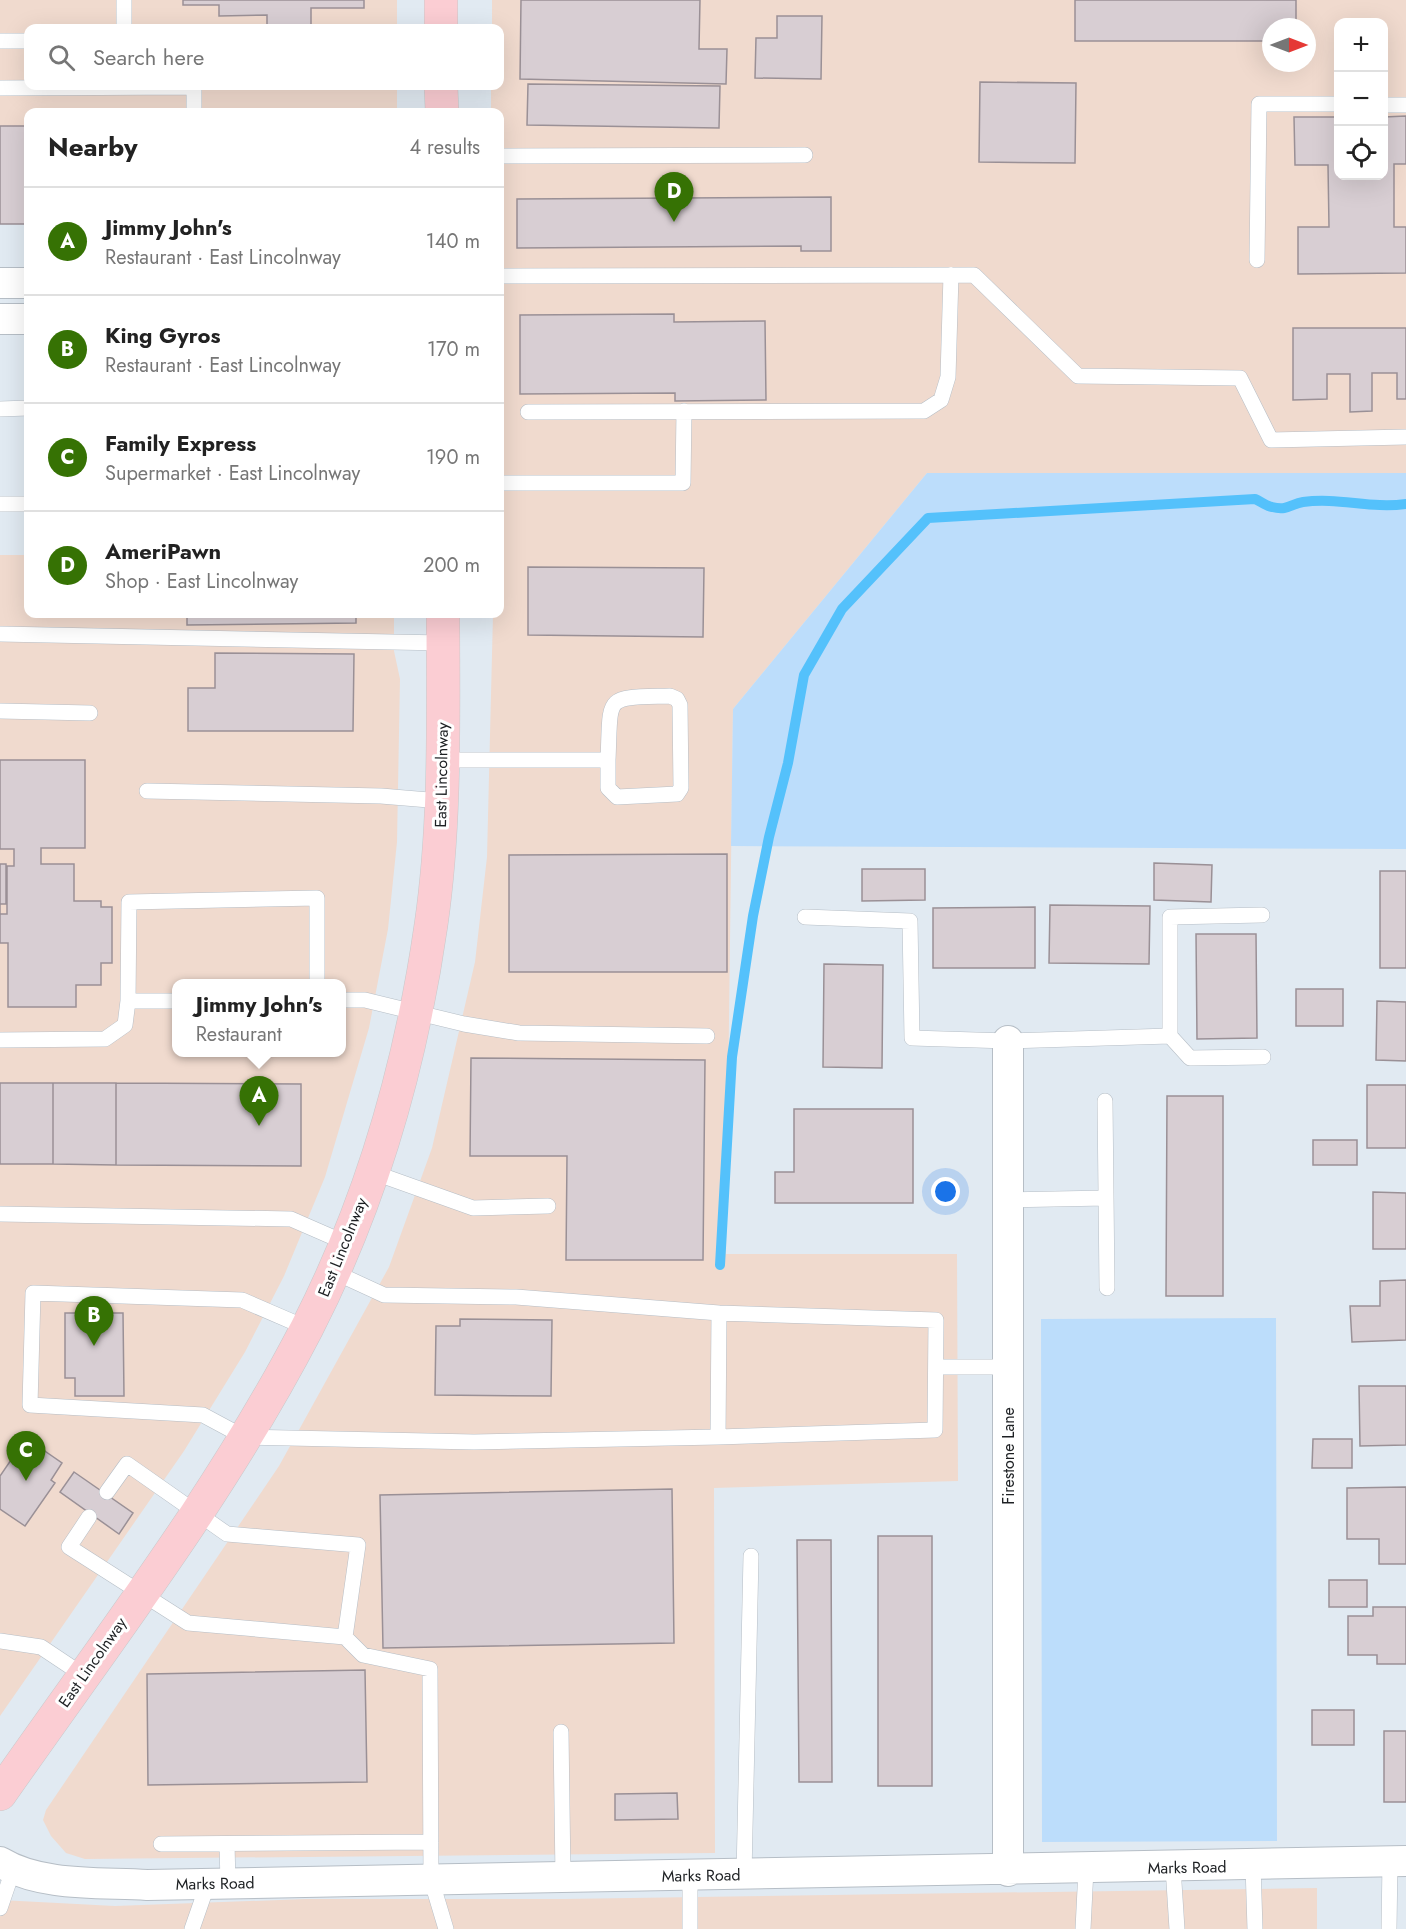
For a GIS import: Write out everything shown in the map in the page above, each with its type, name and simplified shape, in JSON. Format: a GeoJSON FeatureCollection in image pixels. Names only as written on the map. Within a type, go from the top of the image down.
{"type":"FeatureCollection","features":[{"type":"Feature","properties":{"kind":"main road"},"geometry":{"type":"LineString","coordinates":[[441,0],[441,24]]}},
{"type":"Feature","properties":{"kind":"main road"},"geometry":{"type":"LineString","coordinates":[[441,90],[442,108]]}},
{"type":"Feature","properties":{"kind":"main road","name":"East Lincolnway"},"geometry":{"type":"LineString","coordinates":[[0,1794],[141,1593],[244,1437],[307,1328],[340,1257],[386,1132],[416,1011],[436,886],[443,760],[443,628]]}},
{"type":"Feature","properties":{"kind":"street"},"geometry":{"type":"LineString","coordinates":[[0,283],[24,283]]}},
{"type":"Feature","properties":{"kind":"street"},"geometry":{"type":"LineString","coordinates":[[0,319],[24,320]]}},
{"type":"Feature","properties":{"kind":"street","name":"Firestone Lane"},"geometry":{"type":"LineString","coordinates":[[1008,1041],[1008,1871]]}},
{"type":"Feature","properties":{"kind":"street","name":"Marks Road"},"geometry":{"type":"LineString","coordinates":[[7,1866],[72,1880],[147,1885],[1008,1871],[1398,1861]]}},
{"type":"Feature","properties":{"kind":"lane"},"geometry":{"type":"LineString","coordinates":[[124,0],[124,24]]}},
{"type":"Feature","properties":{"kind":"lane"},"geometry":{"type":"LineString","coordinates":[[0,41],[24,41]]}},
{"type":"Feature","properties":{"kind":"lane"},"geometry":{"type":"LineString","coordinates":[[0,88],[24,88]]}},
{"type":"Feature","properties":{"kind":"lane"},"geometry":{"type":"LineString","coordinates":[[195,90],[195,108]]}},
{"type":"Feature","properties":{"kind":"lane"},"geometry":{"type":"LineString","coordinates":[[1257,260],[1259,104],[1334,104]]}},
{"type":"Feature","properties":{"kind":"lane"},"geometry":{"type":"LineString","coordinates":[[1388,105],[1406,105]]}},
{"type":"Feature","properties":{"kind":"lane"},"geometry":{"type":"LineString","coordinates":[[504,156],[805,156]]}},
{"type":"Feature","properties":{"kind":"lane"},"geometry":{"type":"LineString","coordinates":[[528,412],[924,411],[941,400],[948,377],[951,275]]}},
{"type":"Feature","properties":{"kind":"lane"},"geometry":{"type":"LineString","coordinates":[[504,276],[975,275],[1078,376],[1240,378],[1271,440],[1406,437]]}},
{"type":"Feature","properties":{"kind":"lane"},"geometry":{"type":"LineString","coordinates":[[0,409],[24,408]]}},
{"type":"Feature","properties":{"kind":"lane"},"geometry":{"type":"LineString","coordinates":[[504,483],[683,483],[684,411]]}},
{"type":"Feature","properties":{"kind":"lane"},"geometry":{"type":"LineString","coordinates":[[0,504],[24,504]]}},
{"type":"Feature","properties":{"kind":"lane"},"geometry":{"type":"LineString","coordinates":[[0,634],[443,628]]}},
{"type":"Feature","properties":{"kind":"lane"},"geometry":{"type":"LineString","coordinates":[[670,696],[677,699],[680,705],[681,776],[681,788],[677,794],[616,797],[608,788],[608,759],[610,710],[615,701],[623,697],[670,696]]}},
{"type":"Feature","properties":{"kind":"lane"},"geometry":{"type":"LineString","coordinates":[[0,711],[90,713]]}},
{"type":"Feature","properties":{"kind":"lane"},"geometry":{"type":"LineString","coordinates":[[443,760],[608,759]]}},
{"type":"Feature","properties":{"kind":"lane"},"geometry":{"type":"LineString","coordinates":[[147,791],[381,796],[441,801]]}},
{"type":"Feature","properties":{"kind":"lane"},"geometry":{"type":"LineString","coordinates":[[0,1040],[105,1039],[125,1025],[128,1001],[129,902],[317,898],[317,979]]}},
{"type":"Feature","properties":{"kind":"lane"},"geometry":{"type":"LineString","coordinates":[[1262,915],[1170,917],[1170,1036],[1190,1058],[1263,1057]]}},
{"type":"Feature","properties":{"kind":"lane"},"geometry":{"type":"LineString","coordinates":[[805,917],[910,921],[912,1038],[1008,1041],[1170,1036]]}},
{"type":"Feature","properties":{"kind":"lane"},"geometry":{"type":"LineString","coordinates":[[346,1000],[365,1000],[464,1024],[519,1033],[707,1035]]}},
{"type":"Feature","properties":{"kind":"lane"},"geometry":{"type":"LineString","coordinates":[[128,1001],[172,1001]]}},
{"type":"Feature","properties":{"kind":"lane"},"geometry":{"type":"LineString","coordinates":[[1106,1101],[1107,1288]]}},
{"type":"Feature","properties":{"kind":"lane"},"geometry":{"type":"LineString","coordinates":[[372,1172],[473,1208],[548,1206]]}},
{"type":"Feature","properties":{"kind":"lane"},"geometry":{"type":"LineString","coordinates":[[1008,1200],[1106,1198]]}},
{"type":"Feature","properties":{"kind":"lane"},"geometry":{"type":"LineString","coordinates":[[0,1214],[291,1219],[384,1295],[516,1297],[719,1313],[936,1320],[935,1430],[474,1442],[244,1437],[204,1415],[30,1404],[33,1293],[242,1300],[307,1328]]}},
{"type":"Feature","properties":{"kind":"lane"},"geometry":{"type":"LineString","coordinates":[[718,1437],[719,1313]]}},
{"type":"Feature","properties":{"kind":"lane"},"geometry":{"type":"LineString","coordinates":[[936,1367],[1008,1367]]}},
{"type":"Feature","properties":{"kind":"lane"},"geometry":{"type":"LineString","coordinates":[[107,1492],[127,1464],[227,1534],[358,1545],[345,1637]]}},
{"type":"Feature","properties":{"kind":"lane"},"geometry":{"type":"LineString","coordinates":[[89,1517],[69,1547],[188,1623],[345,1637],[363,1655],[430,1669],[430,1879],[446,1929]]}},
{"type":"Feature","properties":{"kind":"lane"},"geometry":{"type":"LineString","coordinates":[[744,1875],[751,1556]]}},
{"type":"Feature","properties":{"kind":"lane"},"geometry":{"type":"LineString","coordinates":[[0,1641],[41,1647],[83,1675]]}},
{"type":"Feature","properties":{"kind":"lane"},"geometry":{"type":"LineString","coordinates":[[561,1732],[563,1877]]}},
{"type":"Feature","properties":{"kind":"lane"},"geometry":{"type":"LineString","coordinates":[[161,1844],[431,1842]]}},
{"type":"Feature","properties":{"kind":"lane"},"geometry":{"type":"LineString","coordinates":[[192,1929],[218,1883],[226,1844]]}},
{"type":"Feature","properties":{"kind":"lane"},"geometry":{"type":"LineString","coordinates":[[1389,1929],[1398,1861]]}},
{"type":"Feature","properties":{"kind":"lane"},"geometry":{"type":"LineString","coordinates":[[1253,1865],[1255,1929]]}},
{"type":"Feature","properties":{"kind":"lane"},"geometry":{"type":"LineString","coordinates":[[0,1908],[7,1866]]}},
{"type":"Feature","properties":{"kind":"lane"},"geometry":{"type":"LineString","coordinates":[[1173,1867],[1177,1929]]}},
{"type":"Feature","properties":{"kind":"lane"},"geometry":{"type":"LineString","coordinates":[[1083,1929],[1086,1869]]}},
{"type":"Feature","properties":{"kind":"lane"},"geometry":{"type":"LineString","coordinates":[[690,1875],[690,1929]]}},
{"type":"Feature","properties":{"kind":"shaded area"},"geometry":{"type":"Polygon","coordinates":[[[0,0],[397,0],[397,24],[24,24],[24,90],[397,90],[397,108],[24,108],[24,224],[0,224],[0,0]]]}},
{"type":"Feature","properties":{"kind":"shaded area"},"geometry":{"type":"Polygon","coordinates":[[[492,0],[1406,0],[1406,473],[927,473],[733,709],[726,1254],[957,1254],[958,1481],[714,1488],[715,1853],[85,1859],[66,1853],[51,1836],[43,1820],[46,1810],[279,1466],[389,1267],[432,1148],[475,962],[487,857],[493,618],[504,618],[504,108],[491,108],[491,90],[504,90],[504,24],[492,24],[492,0]]]}},
{"type":"Feature","properties":{"kind":"shaded area"},"geometry":{"type":"Polygon","coordinates":[[[927,473],[1406,473],[1406,849],[731,846],[733,709],[927,473]]]}},
{"type":"Feature","properties":{"kind":"shaded area"},"geometry":{"type":"Polygon","coordinates":[[[0,555],[24,555],[24,618],[394,618],[394,651],[400,679],[397,842],[388,929],[369,1028],[325,1177],[284,1276],[245,1352],[184,1451],[0,1716],[0,555]]]}},
{"type":"Feature","properties":{"kind":"shaded area"},"geometry":{"type":"Polygon","coordinates":[[[1276,1318],[1277,1841],[1042,1842],[1041,1319],[1276,1318]]]}},
{"type":"Feature","properties":{"kind":"shaded area"},"geometry":{"type":"Polygon","coordinates":[[[1317,1888],[1317,1929],[0,1929],[0,1900],[115,1906],[306,1899],[564,1899],[1317,1888]]]}},
{"type":"Feature","properties":{"kind":"building"},"geometry":{"type":"Polygon","coordinates":[[[183,0],[364,0],[364,8],[311,8],[311,24],[267,24],[267,15],[219,16],[219,5],[183,5],[183,0]]]}},
{"type":"Feature","properties":{"kind":"building"},"geometry":{"type":"Polygon","coordinates":[[[521,0],[700,0],[699,49],[727,49],[726,84],[520,79],[521,0]]]}},
{"type":"Feature","properties":{"kind":"building"},"geometry":{"type":"Polygon","coordinates":[[[1075,0],[1296,0],[1296,18],[1262,18],[1262,41],[1075,41],[1075,0]]]}},
{"type":"Feature","properties":{"kind":"building"},"geometry":{"type":"Polygon","coordinates":[[[777,16],[822,16],[821,79],[755,78],[756,38],[777,38],[777,16]]]}},
{"type":"Feature","properties":{"kind":"building"},"geometry":{"type":"Polygon","coordinates":[[[980,82],[1076,83],[1075,163],[979,162],[980,82]]]}},
{"type":"Feature","properties":{"kind":"building"},"geometry":{"type":"Polygon","coordinates":[[[528,84],[720,86],[719,128],[527,125],[528,84]]]}},
{"type":"Feature","properties":{"kind":"building"},"geometry":{"type":"Polygon","coordinates":[[[1406,116],[1406,164],[1394,164],[1394,227],[1406,227],[1406,273],[1298,274],[1298,227],[1329,227],[1328,165],[1295,165],[1294,117],[1334,117],[1334,180],[1388,180],[1388,117],[1406,116]]]}},
{"type":"Feature","properties":{"kind":"building"},"geometry":{"type":"Polygon","coordinates":[[[0,126],[24,126],[24,224],[0,224],[0,126]]]}},
{"type":"Feature","properties":{"kind":"building"},"geometry":{"type":"Polygon","coordinates":[[[831,197],[831,251],[801,251],[801,246],[517,248],[517,199],[831,197]]]}},
{"type":"Feature","properties":{"kind":"building"},"geometry":{"type":"Polygon","coordinates":[[[674,314],[674,322],[765,321],[766,400],[675,401],[675,393],[520,394],[520,315],[674,314]]]}},
{"type":"Feature","properties":{"kind":"building"},"geometry":{"type":"Polygon","coordinates":[[[1293,328],[1406,328],[1406,399],[1397,399],[1397,373],[1372,373],[1372,411],[1350,412],[1350,374],[1327,374],[1327,399],[1293,400],[1293,328]]]}},
{"type":"Feature","properties":{"kind":"building"},"geometry":{"type":"Polygon","coordinates":[[[528,567],[704,568],[703,637],[528,635],[528,567]]]}},
{"type":"Feature","properties":{"kind":"building"},"geometry":{"type":"Polygon","coordinates":[[[187,618],[356,618],[356,623],[187,625],[187,618]]]}},
{"type":"Feature","properties":{"kind":"building"},"geometry":{"type":"Polygon","coordinates":[[[215,653],[354,654],[353,731],[188,731],[188,688],[215,688],[215,653]]]}},
{"type":"Feature","properties":{"kind":"building"},"geometry":{"type":"Polygon","coordinates":[[[0,760],[85,760],[85,848],[41,848],[41,864],[74,864],[74,901],[101,901],[101,907],[112,907],[112,963],[101,963],[101,985],[76,985],[76,1007],[8,1007],[8,943],[0,943],[0,914],[7,914],[7,866],[14,866],[14,849],[0,849],[0,760]]]}},
{"type":"Feature","properties":{"kind":"building"},"geometry":{"type":"Polygon","coordinates":[[[727,854],[727,972],[509,972],[509,855],[727,854]]]}},
{"type":"Feature","properties":{"kind":"building"},"geometry":{"type":"Polygon","coordinates":[[[1154,863],[1212,865],[1211,902],[1154,900],[1154,863]]]}},
{"type":"Feature","properties":{"kind":"building"},"geometry":{"type":"Polygon","coordinates":[[[0,864],[6,864],[6,904],[0,904],[0,864]]]}},
{"type":"Feature","properties":{"kind":"building"},"geometry":{"type":"Polygon","coordinates":[[[862,869],[925,869],[925,900],[862,901],[862,869]]]}},
{"type":"Feature","properties":{"kind":"building"},"geometry":{"type":"Polygon","coordinates":[[[1380,871],[1406,871],[1406,968],[1380,968],[1380,871]]]}},
{"type":"Feature","properties":{"kind":"building"},"geometry":{"type":"Polygon","coordinates":[[[1050,905],[1150,906],[1149,964],[1049,963],[1050,905]]]}},
{"type":"Feature","properties":{"kind":"building"},"geometry":{"type":"Polygon","coordinates":[[[1035,907],[1035,968],[933,968],[933,908],[1035,907]]]}},
{"type":"Feature","properties":{"kind":"building"},"geometry":{"type":"Polygon","coordinates":[[[1196,934],[1256,934],[1257,1038],[1197,1039],[1196,934]]]}},
{"type":"Feature","properties":{"kind":"building"},"geometry":{"type":"Polygon","coordinates":[[[824,964],[883,965],[882,1068],[823,1067],[824,964]]]}},
{"type":"Feature","properties":{"kind":"building"},"geometry":{"type":"Polygon","coordinates":[[[1296,989],[1343,989],[1343,1026],[1296,1026],[1296,989]]]}},
{"type":"Feature","properties":{"kind":"building"},"geometry":{"type":"Polygon","coordinates":[[[1377,1001],[1406,1002],[1406,1061],[1376,1060],[1377,1001]]]}},
{"type":"Feature","properties":{"kind":"building"},"geometry":{"type":"Polygon","coordinates":[[[471,1058],[705,1060],[703,1260],[566,1260],[567,1156],[470,1156],[471,1058]]]}},
{"type":"Feature","properties":{"kind":"building"},"geometry":{"type":"Polygon","coordinates":[[[0,1083],[53,1083],[53,1164],[0,1164],[0,1083]]]}},
{"type":"Feature","properties":{"kind":"building"},"geometry":{"type":"Polygon","coordinates":[[[53,1083],[116,1083],[116,1165],[53,1164],[53,1083]]]}},
{"type":"Feature","properties":{"kind":"building"},"geometry":{"type":"Polygon","coordinates":[[[116,1083],[301,1084],[301,1166],[116,1165],[116,1083]]]}},
{"type":"Feature","properties":{"kind":"building"},"geometry":{"type":"Polygon","coordinates":[[[1367,1085],[1406,1085],[1406,1148],[1367,1148],[1367,1085]]]}},
{"type":"Feature","properties":{"kind":"building"},"geometry":{"type":"Polygon","coordinates":[[[1167,1096],[1223,1096],[1223,1296],[1166,1296],[1167,1096]]]}},
{"type":"Feature","properties":{"kind":"building"},"geometry":{"type":"Polygon","coordinates":[[[794,1109],[913,1109],[913,1203],[775,1203],[775,1172],[794,1172],[794,1109]]]}},
{"type":"Feature","properties":{"kind":"building"},"geometry":{"type":"Polygon","coordinates":[[[1313,1140],[1357,1140],[1357,1165],[1313,1165],[1313,1140]]]}},
{"type":"Feature","properties":{"kind":"building"},"geometry":{"type":"Polygon","coordinates":[[[1373,1192],[1406,1193],[1406,1249],[1373,1249],[1373,1192]]]}},
{"type":"Feature","properties":{"kind":"building"},"geometry":{"type":"Polygon","coordinates":[[[1406,1280],[1406,1340],[1352,1342],[1350,1306],[1380,1306],[1380,1281],[1406,1280]]]}},
{"type":"Feature","properties":{"kind":"building"},"geometry":{"type":"Polygon","coordinates":[[[65,1313],[123,1313],[124,1396],[75,1396],[75,1378],[65,1378],[65,1313]]]}},
{"type":"Feature","properties":{"kind":"building"},"geometry":{"type":"Polygon","coordinates":[[[460,1319],[552,1320],[551,1396],[435,1395],[436,1326],[460,1326],[460,1319]]]}},
{"type":"Feature","properties":{"kind":"building"},"geometry":{"type":"Polygon","coordinates":[[[1359,1386],[1406,1386],[1406,1445],[1360,1446],[1359,1386]]]}},
{"type":"Feature","properties":{"kind":"building"},"geometry":{"type":"Polygon","coordinates":[[[26,1438],[62,1463],[51,1480],[55,1483],[25,1526],[0,1509],[0,1476],[26,1438]]]}},
{"type":"Feature","properties":{"kind":"building"},"geometry":{"type":"Polygon","coordinates":[[[1313,1439],[1352,1439],[1352,1468],[1312,1468],[1313,1439]]]}},
{"type":"Feature","properties":{"kind":"building"},"geometry":{"type":"Polygon","coordinates":[[[74,1472],[133,1513],[119,1534],[60,1492],[74,1472]]]}},
{"type":"Feature","properties":{"kind":"building"},"geometry":{"type":"Polygon","coordinates":[[[1406,1487],[1406,1564],[1379,1564],[1379,1539],[1347,1539],[1347,1488],[1406,1487]]]}},
{"type":"Feature","properties":{"kind":"building"},"geometry":{"type":"Polygon","coordinates":[[[672,1489],[674,1643],[383,1648],[380,1495],[672,1489]]]}},
{"type":"Feature","properties":{"kind":"building"},"geometry":{"type":"Polygon","coordinates":[[[878,1536],[932,1536],[932,1786],[878,1786],[878,1536]]]}},
{"type":"Feature","properties":{"kind":"building"},"geometry":{"type":"Polygon","coordinates":[[[797,1540],[831,1540],[832,1782],[799,1782],[797,1540]]]}},
{"type":"Feature","properties":{"kind":"building"},"geometry":{"type":"Polygon","coordinates":[[[1329,1580],[1367,1580],[1367,1607],[1329,1607],[1329,1580]]]}},
{"type":"Feature","properties":{"kind":"building"},"geometry":{"type":"Polygon","coordinates":[[[1373,1607],[1406,1607],[1406,1664],[1377,1664],[1377,1655],[1348,1655],[1348,1616],[1373,1616],[1373,1607]]]}},
{"type":"Feature","properties":{"kind":"building"},"geometry":{"type":"Polygon","coordinates":[[[365,1670],[367,1782],[148,1785],[147,1674],[365,1670]]]}},
{"type":"Feature","properties":{"kind":"building"},"geometry":{"type":"Polygon","coordinates":[[[1312,1710],[1354,1710],[1354,1745],[1312,1745],[1312,1710]]]}},
{"type":"Feature","properties":{"kind":"building"},"geometry":{"type":"Polygon","coordinates":[[[1384,1731],[1406,1731],[1406,1802],[1384,1802],[1384,1731]]]}},
{"type":"Feature","properties":{"kind":"building"},"geometry":{"type":"Polygon","coordinates":[[[677,1793],[678,1819],[615,1820],[615,1794],[677,1793]]]}},
{"type":"Feature","properties":{"kind":"waterway"},"geometry":{"type":"LineString","coordinates":[[720,1265],[732,1057],[753,916],[769,837],[788,763],[804,675],[842,609],[928,518],[1255,499],[1277,508],[1316,501],[1380,505],[1406,504]]}},
{"type":"Feature","properties":{"kind":"place","name":"AmeriPawn"},"geometry":{"type":"Point","coordinates":[674,222]}},
{"type":"Feature","properties":{"kind":"place","name":"Jimmy John's"},"geometry":{"type":"Point","coordinates":[259,1126]}},
{"type":"Feature","properties":{"kind":"place","name":"King Gyros"},"geometry":{"type":"Point","coordinates":[94,1346]}},
{"type":"Feature","properties":{"kind":"place","name":"Family Express"},"geometry":{"type":"Point","coordinates":[26,1481]}}]}
